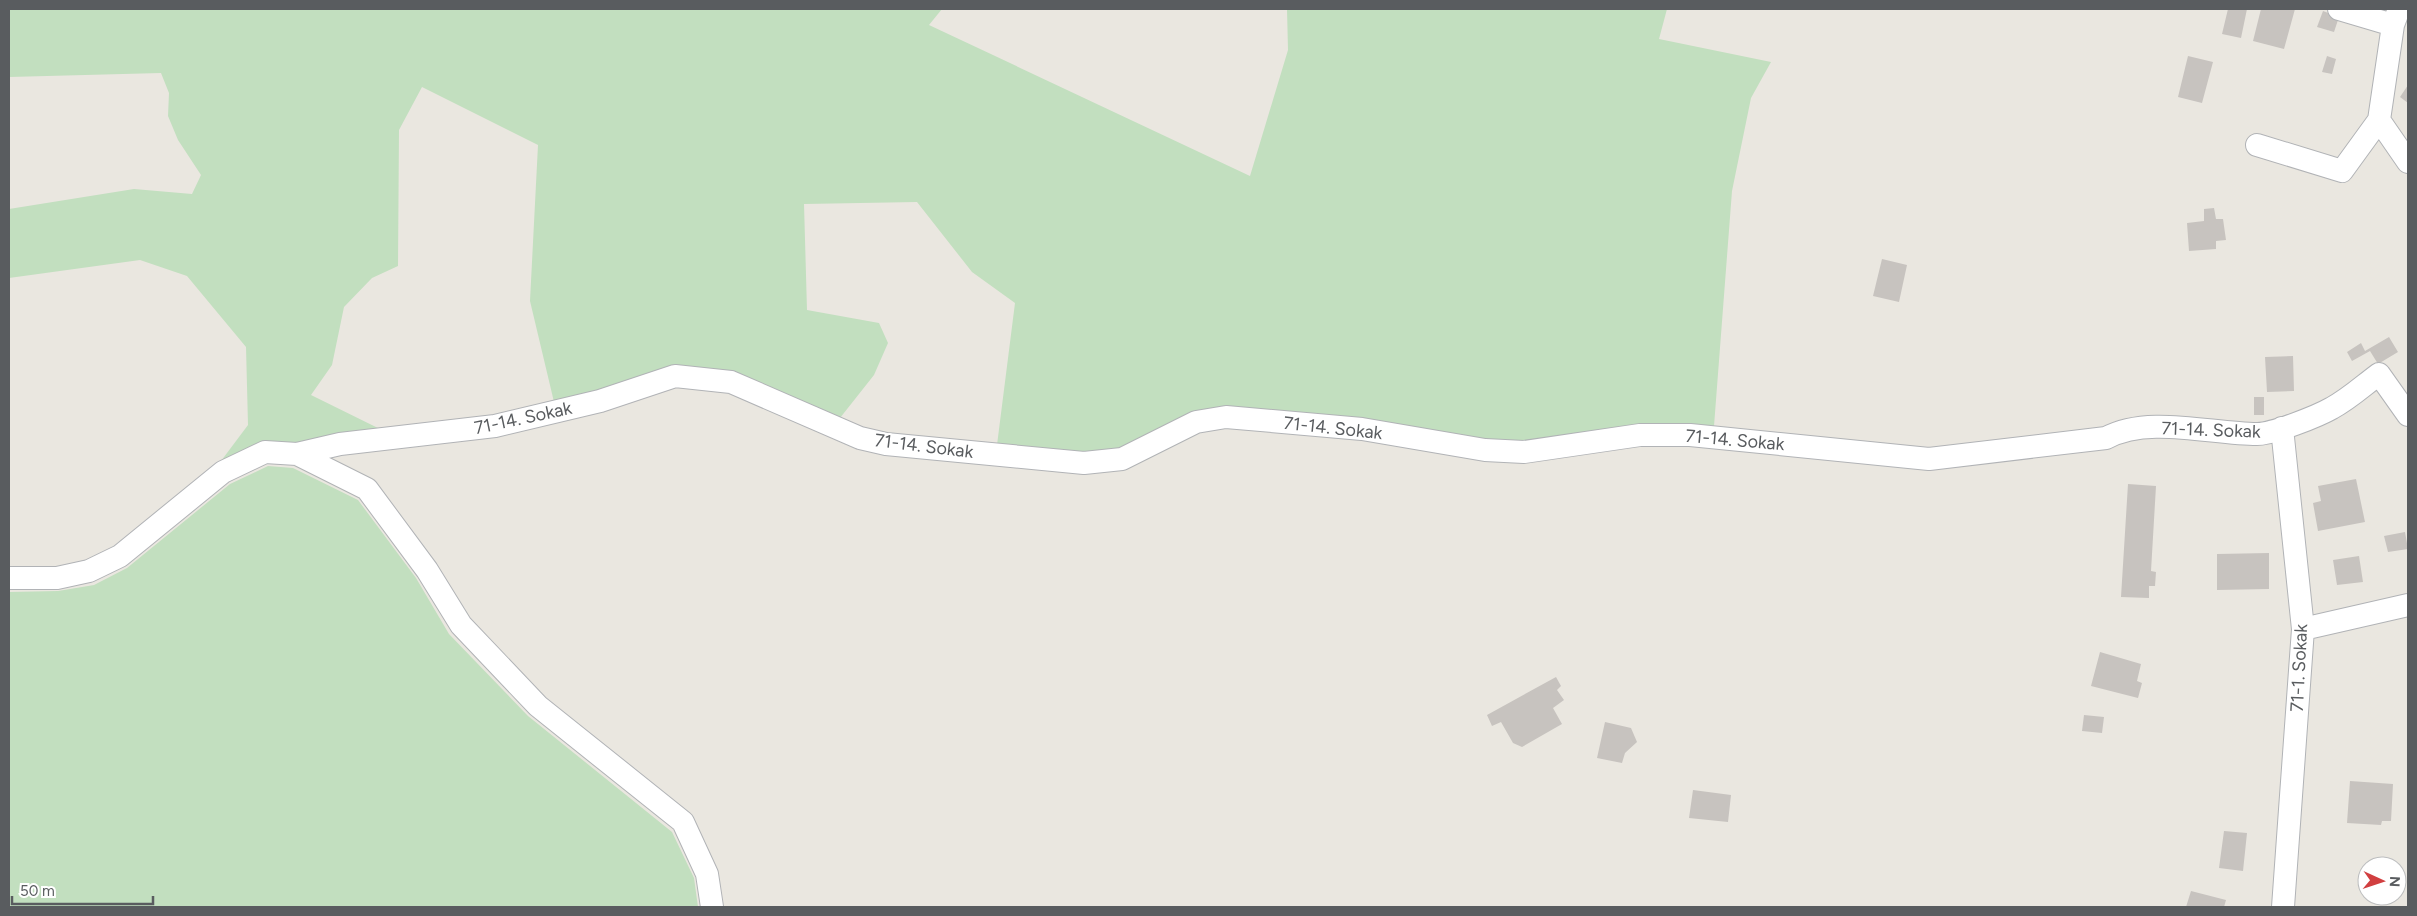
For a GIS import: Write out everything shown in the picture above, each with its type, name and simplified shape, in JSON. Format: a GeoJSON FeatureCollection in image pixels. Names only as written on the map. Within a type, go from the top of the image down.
{"type":"FeatureCollection","features":[{"type":"Feature","properties":{"kind":"street"},"geometry":{"type":"LineString","coordinates":[[2257,145],[2342,171],[2379,120],[2401,14],[2339,9]]}},
{"type":"Feature","properties":{"kind":"street"},"geometry":{"type":"LineString","coordinates":[[2379,120],[2408,162]]}},
{"type":"Feature","properties":{"kind":"street","name":"71-14. Sokak"},"geometry":{"type":"LineString","coordinates":[[297,454],[340,444],[495,426],[600,401],[675,376],[732,382],[860,438],[886,444],[1084,462],[1122,459],[1196,422],[1226,417],[1362,429],[1485,450],[1524,452],[1640,435],[1690,435],[1929,459],[2106,438],[2117,432],[2169,426],[2259,435],[2332,408],[2379,374],[2408,415]]}},
{"type":"Feature","properties":{"kind":"street","name":"71-1. Sokak"},"geometry":{"type":"LineString","coordinates":[[2282,428],[2303,629],[2283,907]]}},
{"type":"Feature","properties":{"kind":"street"},"geometry":{"type":"LineString","coordinates":[[9,578],[57,578],[89,571],[120,556],[223,472],[265,452],[297,454],[367,489],[427,570],[467,632],[538,706],[683,822],[707,874],[712,907]]}},
{"type":"Feature","properties":{"kind":"street"},"geometry":{"type":"LineString","coordinates":[[2303,629],[2408,604]]}},
{"type":"Feature","properties":{"kind":"green space"},"geometry":{"type":"Polygon","coordinates":[[[9,9],[942,9],[929,25],[1250,176],[1288,50],[1287,9],[1667,9],[1659,39],[1771,62],[1751,98],[1732,191],[1714,426],[1691,425],[1523,442],[1486,440],[1225,407],[1119,450],[1084,453],[997,445],[1015,303],[972,272],[917,202],[804,204],[807,310],[879,323],[888,343],[874,375],[840,418],[734,372],[597,391],[554,402],[530,301],[538,145],[422,87],[399,130],[398,266],[372,278],[344,307],[332,365],[311,395],[382,430],[218,465],[248,425],[246,347],[187,276],[140,260],[9,278],[9,209],[134,189],[192,194],[201,175],[178,140],[168,116],[169,93],[161,73],[9,77],[9,9]]]}},
{"type":"Feature","properties":{"kind":"green space"},"geometry":{"type":"Polygon","coordinates":[[[268,466],[293,468],[358,500],[416,578],[449,634],[528,716],[672,832],[694,878],[698,907],[9,907],[9,592],[58,591],[94,585],[127,568],[230,484],[268,466]]]}},
{"type":"Feature","properties":{"kind":"building"},"geometry":{"type":"Polygon","coordinates":[[[2228,9],[2247,9],[2241,38],[2222,34],[2228,9]]]}},
{"type":"Feature","properties":{"kind":"building"},"geometry":{"type":"Polygon","coordinates":[[[2261,9],[2295,9],[2284,49],[2253,41],[2261,9]]]}},
{"type":"Feature","properties":{"kind":"building"},"geometry":{"type":"Polygon","coordinates":[[[2323,11],[2339,17],[2334,32],[2317,27],[2323,11]]]}},
{"type":"Feature","properties":{"kind":"building"},"geometry":{"type":"Polygon","coordinates":[[[2188,56],[2213,62],[2202,103],[2178,97],[2188,56]]]}},
{"type":"Feature","properties":{"kind":"building"},"geometry":{"type":"Polygon","coordinates":[[[2327,56],[2336,59],[2332,74],[2322,72],[2327,56]]]}},
{"type":"Feature","properties":{"kind":"building"},"geometry":{"type":"Polygon","coordinates":[[[2408,85],[2408,103],[2400,97],[2408,85]]]}},
{"type":"Feature","properties":{"kind":"building"},"geometry":{"type":"Polygon","coordinates":[[[2214,208],[2216,219],[2223,219],[2226,240],[2216,241],[2216,249],[2189,251],[2187,223],[2204,221],[2204,209],[2214,208]]]}},
{"type":"Feature","properties":{"kind":"building"},"geometry":{"type":"Polygon","coordinates":[[[1882,259],[1907,265],[1899,302],[1873,296],[1882,259]]]}},
{"type":"Feature","properties":{"kind":"building"},"geometry":{"type":"Polygon","coordinates":[[[2389,337],[2398,352],[2378,364],[2370,351],[2352,361],[2347,352],[2361,343],[2365,351],[2389,337]]]}},
{"type":"Feature","properties":{"kind":"building"},"geometry":{"type":"Polygon","coordinates":[[[2293,356],[2294,391],[2267,392],[2265,357],[2293,356]]]}},
{"type":"Feature","properties":{"kind":"building"},"geometry":{"type":"Polygon","coordinates":[[[2254,397],[2264,397],[2264,415],[2254,415],[2254,397]]]}},
{"type":"Feature","properties":{"kind":"building"},"geometry":{"type":"Polygon","coordinates":[[[2356,479],[2365,522],[2318,531],[2313,503],[2321,501],[2318,486],[2356,479]]]}},
{"type":"Feature","properties":{"kind":"building"},"geometry":{"type":"Polygon","coordinates":[[[2128,484],[2156,486],[2151,571],[2156,572],[2155,586],[2149,586],[2149,598],[2121,597],[2128,484]]]}},
{"type":"Feature","properties":{"kind":"building"},"geometry":{"type":"Polygon","coordinates":[[[2405,532],[2408,549],[2388,552],[2384,536],[2405,532]]]}},
{"type":"Feature","properties":{"kind":"building"},"geometry":{"type":"Polygon","coordinates":[[[2269,553],[2269,589],[2217,590],[2217,554],[2269,553]]]}},
{"type":"Feature","properties":{"kind":"building"},"geometry":{"type":"Polygon","coordinates":[[[2359,556],[2363,582],[2337,585],[2333,560],[2359,556]]]}},
{"type":"Feature","properties":{"kind":"building"},"geometry":{"type":"Polygon","coordinates":[[[2100,652],[2141,664],[2137,681],[2142,683],[2138,698],[2091,686],[2100,652]]]}},
{"type":"Feature","properties":{"kind":"building"},"geometry":{"type":"Polygon","coordinates":[[[1556,677],[1561,686],[1557,690],[1564,700],[1553,708],[1562,724],[1522,747],[1513,743],[1501,722],[1492,726],[1487,715],[1556,677]]]}},
{"type":"Feature","properties":{"kind":"building"},"geometry":{"type":"Polygon","coordinates":[[[2084,715],[2104,717],[2102,733],[2082,731],[2084,715]]]}},
{"type":"Feature","properties":{"kind":"building"},"geometry":{"type":"Polygon","coordinates":[[[1605,722],[1631,728],[1637,742],[1625,753],[1622,763],[1597,758],[1605,722]]]}},
{"type":"Feature","properties":{"kind":"building"},"geometry":{"type":"Polygon","coordinates":[[[2350,781],[2393,784],[2391,821],[2382,821],[2381,825],[2347,823],[2350,781]]]}},
{"type":"Feature","properties":{"kind":"building"},"geometry":{"type":"Polygon","coordinates":[[[1693,790],[1731,795],[1728,822],[1689,818],[1693,790]]]}},
{"type":"Feature","properties":{"kind":"building"},"geometry":{"type":"Polygon","coordinates":[[[2224,831],[2247,833],[2243,871],[2219,868],[2224,831]]]}},
{"type":"Feature","properties":{"kind":"building"},"geometry":{"type":"Polygon","coordinates":[[[2191,891],[2226,900],[2224,907],[2186,907],[2191,891]]]}}]}
